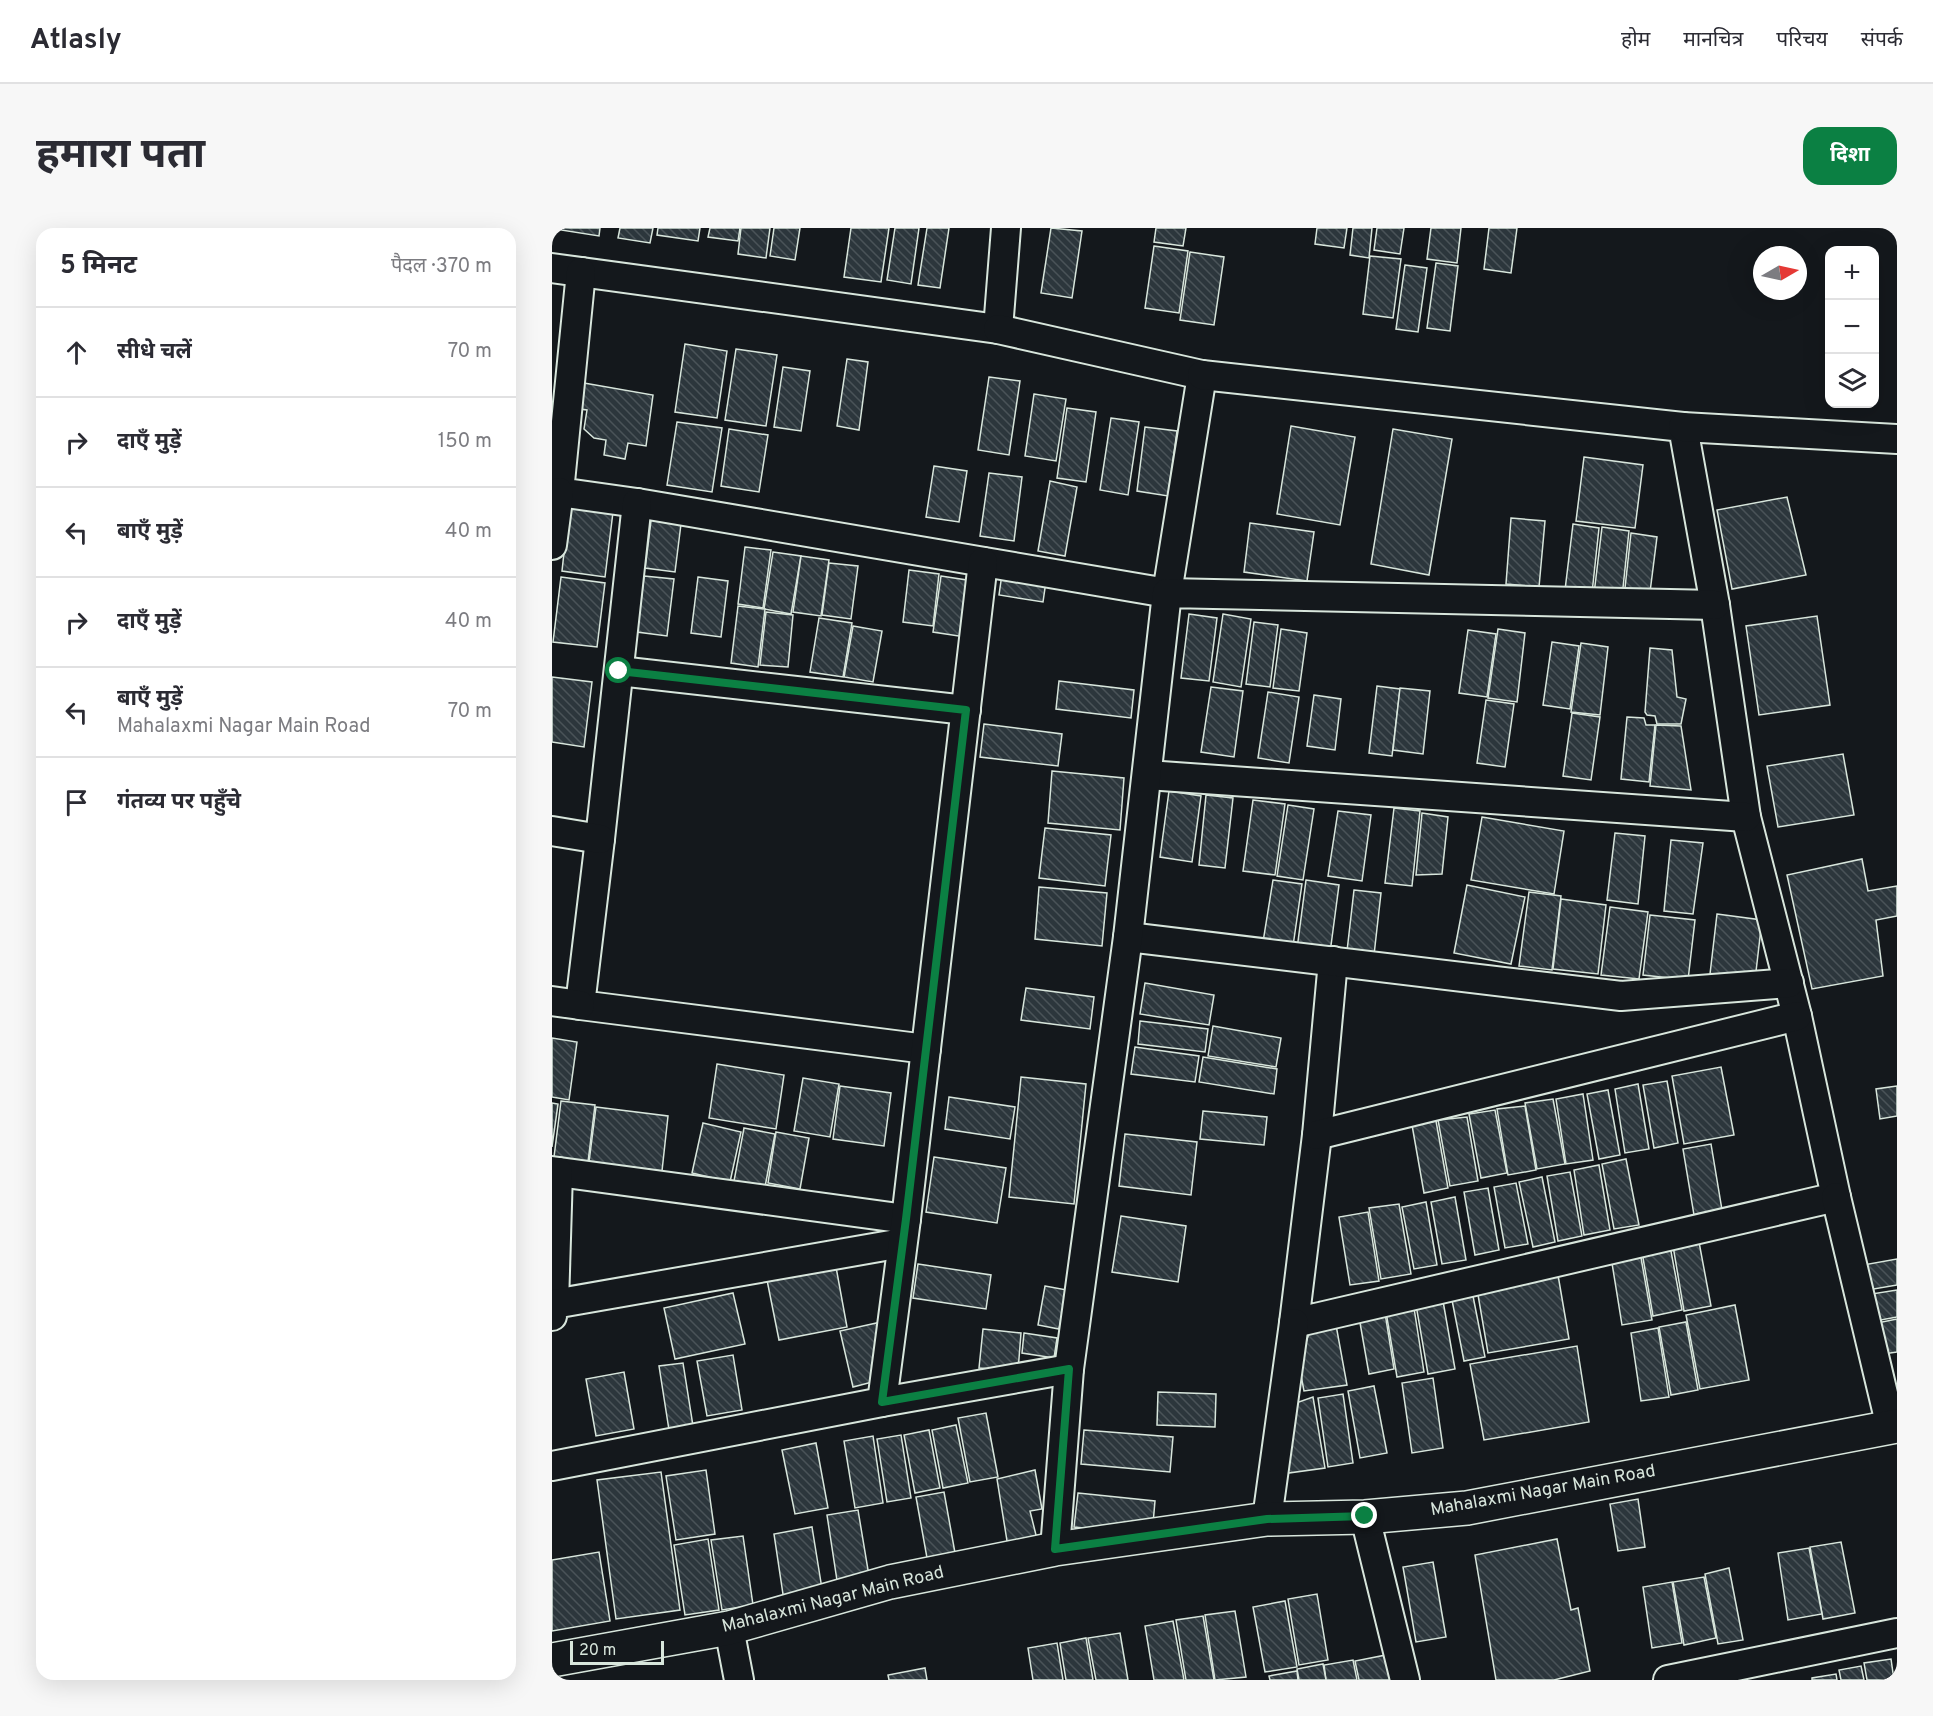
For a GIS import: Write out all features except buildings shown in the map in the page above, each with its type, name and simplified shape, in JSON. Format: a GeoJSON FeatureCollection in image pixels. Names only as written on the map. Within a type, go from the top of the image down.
{"type":"FeatureCollection","features":[{"type":"Feature","properties":{"kind":"street"},"geometry":{"type":"LineString","coordinates":[[998,329],[1006,228]]}},
{"type":"Feature","properties":{"kind":"street"},"geometry":{"type":"LineString","coordinates":[[552,268],[998,329],[1202,375],[1683,427],[1897,439]]}},
{"type":"Feature","properties":{"kind":"street"},"geometry":{"type":"LineString","coordinates":[[552,545],[581,272]]}},
{"type":"Feature","properties":{"kind":"street"},"geometry":{"type":"LineString","coordinates":[[1055,1549],[1069,1369],[1128,937],[1167,593],[1202,375]]}},
{"type":"Feature","properties":{"kind":"street"},"geometry":{"type":"LineString","coordinates":[[1683,427],[1716,605],[1746,817],[1789,983],[1836,1197],[1894,1426]]}},
{"type":"Feature","properties":{"kind":"street"},"geometry":{"type":"LineString","coordinates":[[559,492],[637,503],[1167,593],[1716,605]]}},
{"type":"Feature","properties":{"kind":"street"},"geometry":{"type":"LineString","coordinates":[[637,503],[600,839],[566,1003],[926,1049]]}},
{"type":"Feature","properties":{"kind":"street"},"geometry":{"type":"LineString","coordinates":[[882,1402],[983,562]]}},
{"type":"Feature","properties":{"kind":"street"},"geometry":{"type":"LineString","coordinates":[[619,671],[966,710]]}},
{"type":"Feature","properties":{"kind":"street"},"geometry":{"type":"LineString","coordinates":[[1147,775],[1746,817]]}},
{"type":"Feature","properties":{"kind":"street"},"geometry":{"type":"LineString","coordinates":[[552,831],[600,839]]}},
{"type":"Feature","properties":{"kind":"street"},"geometry":{"type":"LineString","coordinates":[[1128,937],[1621,996],[1789,983]]}},
{"type":"Feature","properties":{"kind":"street"},"geometry":{"type":"LineString","coordinates":[[1267,1519],[1317,1135],[1333,960]]}},
{"type":"Feature","properties":{"kind":"street"},"geometry":{"type":"LineString","coordinates":[[1317,1135],[1797,1016]]}},
{"type":"Feature","properties":{"kind":"street"},"geometry":{"type":"LineString","coordinates":[[555,1172],[904,1231],[553,1310],[555,1172]]}},
{"type":"Feature","properties":{"kind":"street"},"geometry":{"type":"LineString","coordinates":[[1294,1323],[1836,1197]]}},
{"type":"Feature","properties":{"kind":"street"},"geometry":{"type":"LineString","coordinates":[[552,1466],[882,1402],[1069,1369]]}},
{"type":"Feature","properties":{"kind":"street","name":"Mahalaxmi Nagar Main Road"},"geometry":{"type":"LineString","coordinates":[[552,1660],[729,1628],[890,1582],[1055,1549],[1267,1519],[1365,1516],[1467,1508],[1894,1426]]}},
{"type":"Feature","properties":{"kind":"street"},"geometry":{"type":"LineString","coordinates":[[1365,1516],[1405,1680]]}},
{"type":"Feature","properties":{"kind":"street"},"geometry":{"type":"LineString","coordinates":[[729,1628],[739,1680]]}},
{"type":"Feature","properties":{"kind":"street"},"geometry":{"type":"LineString","coordinates":[[1668,1680],[1897,1633]]}},
{"type":"Feature","properties":{"kind":"route"},"geometry":{"type":"LineString","coordinates":[[619,671],[966,710],[882,1402],[1069,1369],[1055,1549],[1267,1519],[1365,1516]]}}]}
